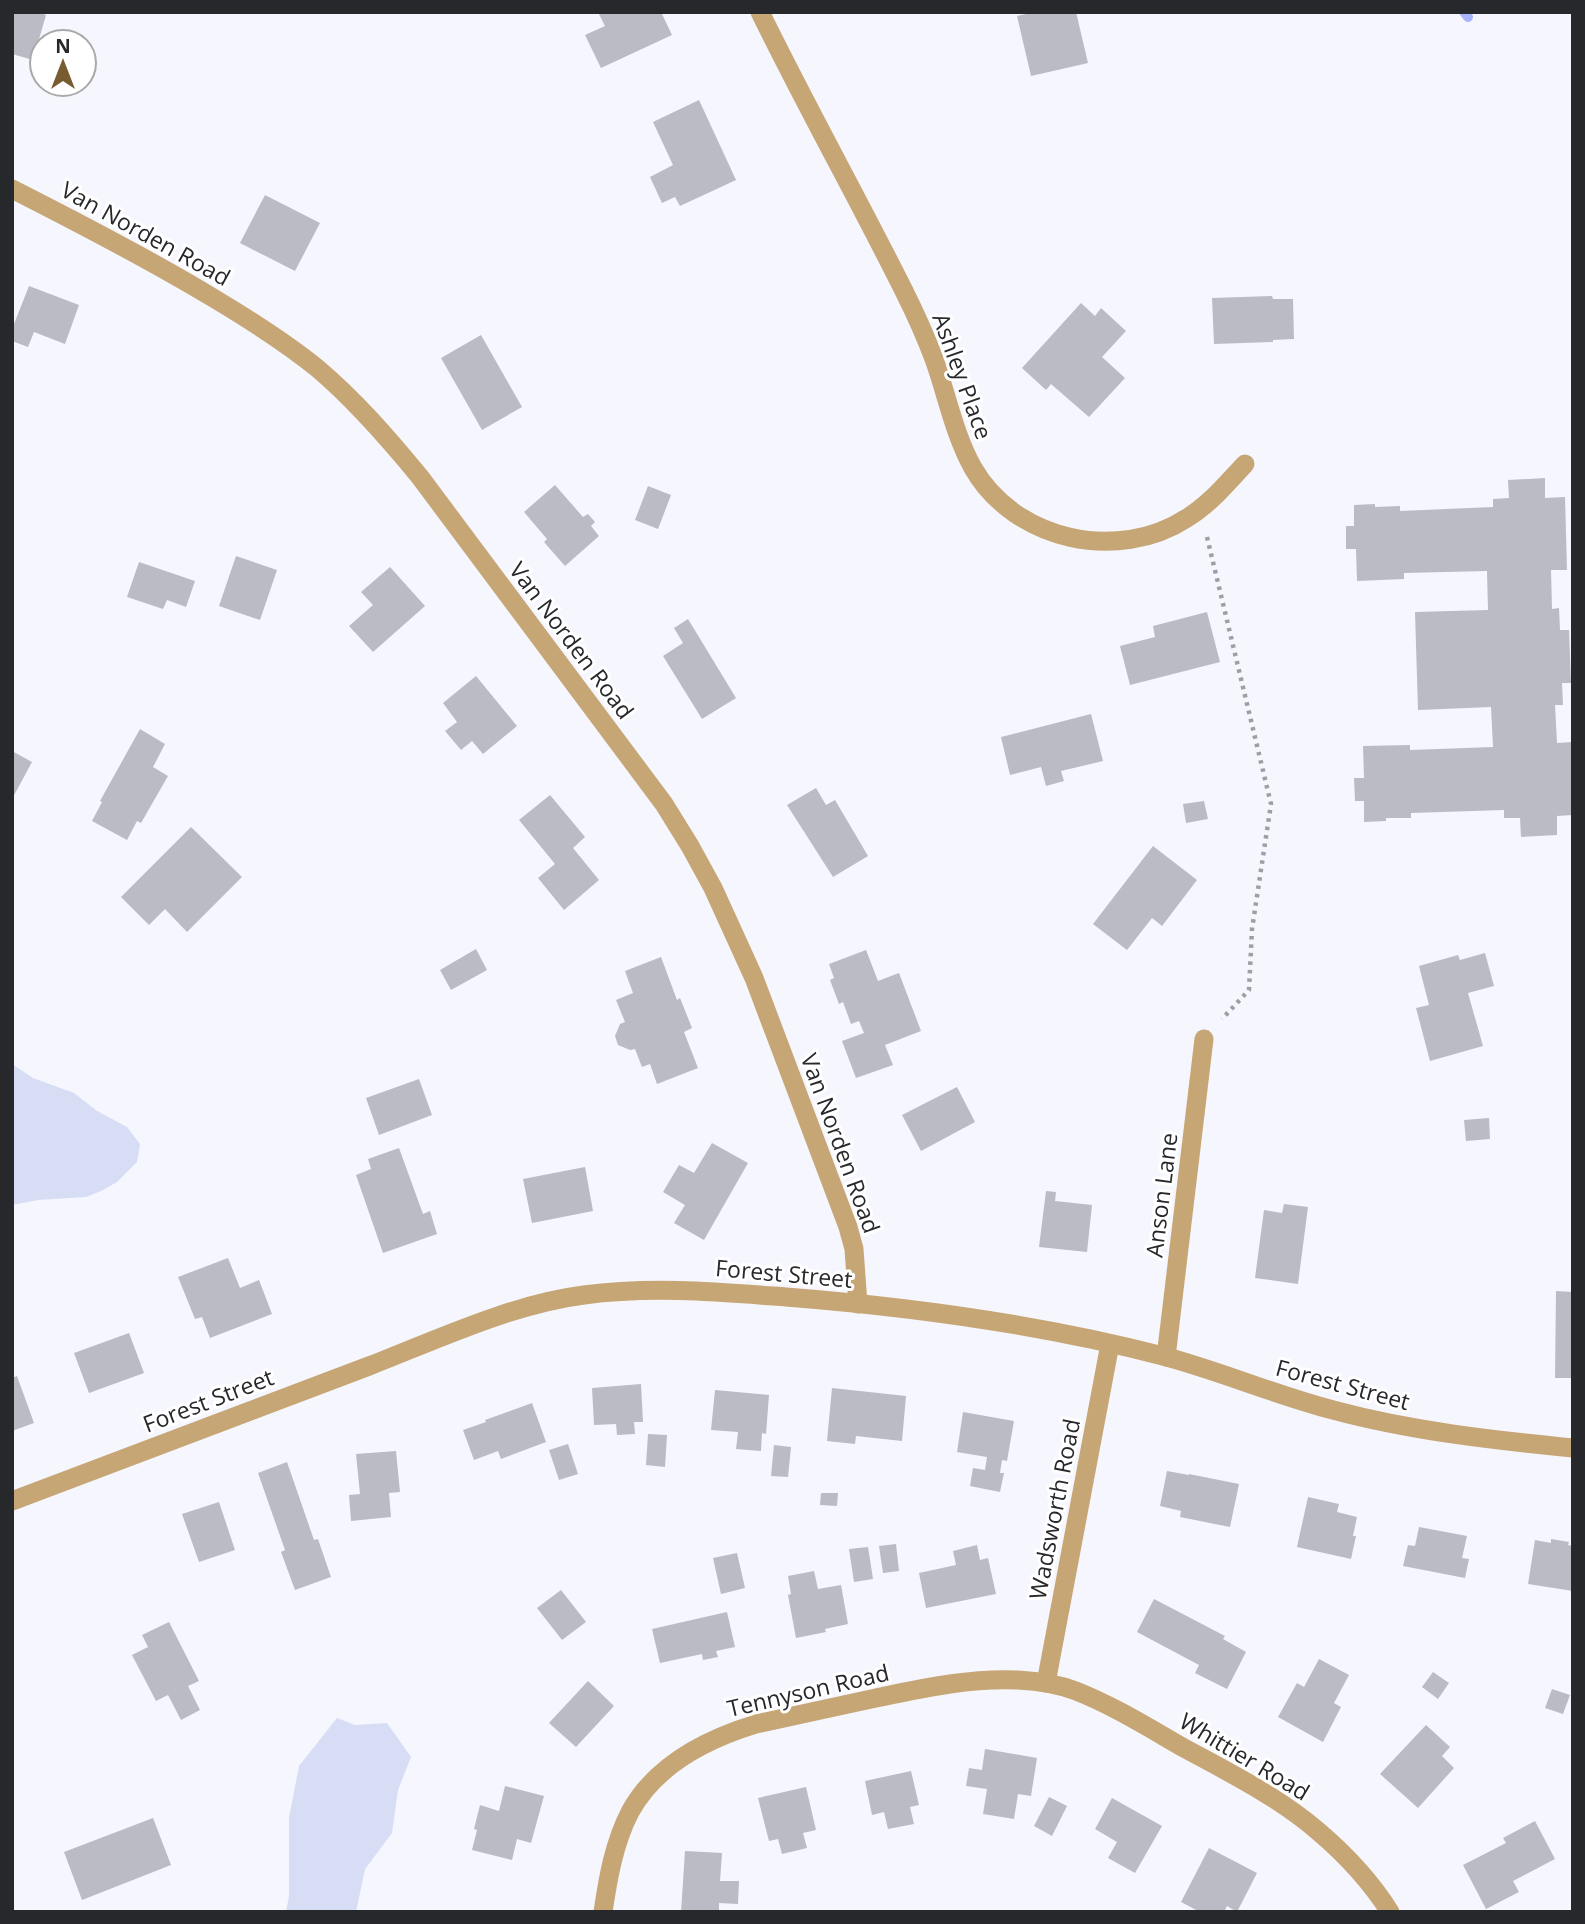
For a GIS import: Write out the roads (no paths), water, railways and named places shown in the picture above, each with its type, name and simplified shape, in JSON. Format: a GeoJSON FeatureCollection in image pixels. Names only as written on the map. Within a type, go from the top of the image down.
{"type":"FeatureCollection","features":[{"type":"Feature","properties":{"kind":"street","name":"Ashley Place"},"geometry":{"type":"LineString","coordinates":[[761,12],[904,291],[934,358],[962,447],[991,492],[1015,513],[1043,529],[1074,538],[1116,541],[1147,536],[1177,524],[1201,509],[1245,464]]}},
{"type":"Feature","properties":{"kind":"street","name":"Van Norden Road"},"geometry":{"type":"LineString","coordinates":[[12,189],[109,237],[249,319],[316,367],[349,397],[384,433],[420,477],[664,804],[713,888],[754,978],[850,1235],[856,1265],[858,1304]]}},
{"type":"Feature","properties":{"kind":"street","name":"Anson Lane"},"geometry":{"type":"LineString","coordinates":[[1166,1357],[1204,1039]]}},
{"type":"Feature","properties":{"kind":"street","name":"Forest Street"},"geometry":{"type":"LineString","coordinates":[[12,1501],[510,1313],[542,1304],[620,1291],[720,1292],[977,1318],[1046,1330],[1166,1357],[1328,1409],[1412,1429],[1573,1448]]}},
{"type":"Feature","properties":{"kind":"street","name":"Wadsworth Road"},"geometry":{"type":"LineString","coordinates":[[1046,1683],[1110,1344]]}},
{"type":"Feature","properties":{"kind":"street","name":"Tennyson Road"},"geometry":{"type":"LineString","coordinates":[[603,1912],[614,1858],[631,1811],[652,1783],[692,1750],[728,1732],[756,1724],[936,1685],[986,1679],[1046,1683]]}},
{"type":"Feature","properties":{"kind":"street","name":"Whittier Road"},"geometry":{"type":"LineString","coordinates":[[1046,1683],[1073,1690],[1106,1704],[1277,1801],[1320,1833],[1360,1872],[1390,1912]]}},
{"type":"Feature","properties":{"kind":"waterway"},"geometry":{"type":"LineString","coordinates":[[1464,12],[1468,17]]}}]}
